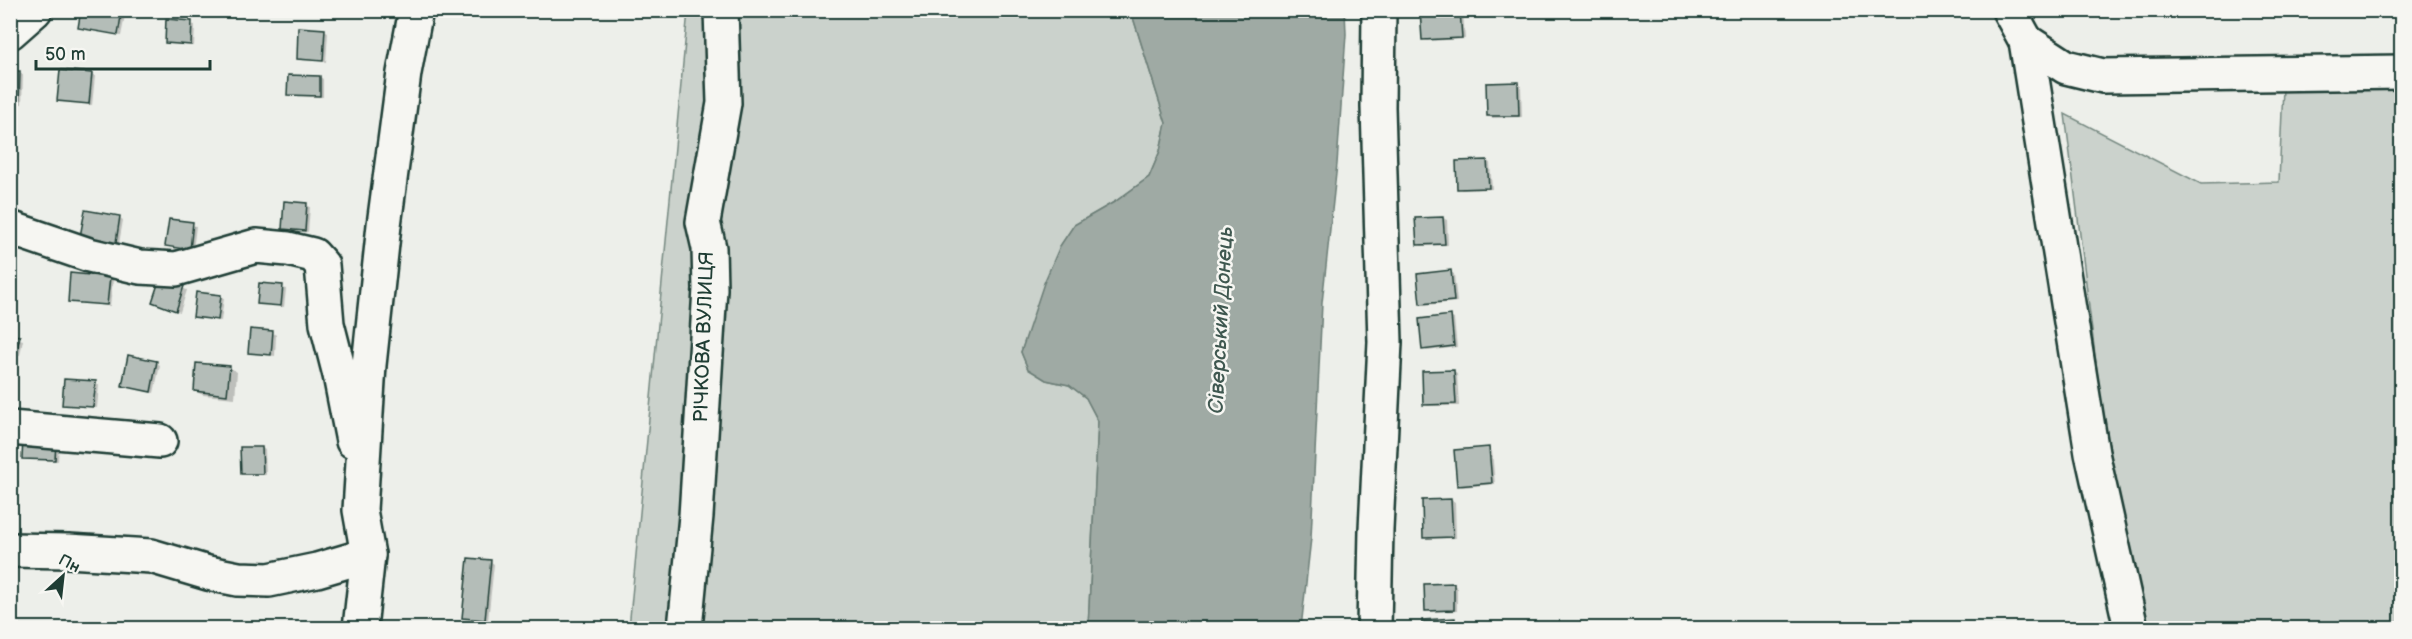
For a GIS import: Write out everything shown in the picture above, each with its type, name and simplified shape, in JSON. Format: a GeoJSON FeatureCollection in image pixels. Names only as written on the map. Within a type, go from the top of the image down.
{"type":"FeatureCollection","features":[{"type":"Feature","properties":{"kind":"street"},"geometry":{"type":"LineString","coordinates":[[10,32],[35,10]]}},
{"type":"Feature","properties":{"kind":"street"},"geometry":{"type":"LineString","coordinates":[[360,510],[369,365],[384,225],[416,10]]}},
{"type":"Feature","properties":{"kind":"street","name":"РІЧКОВА ВУЛИЦЯ"},"geometry":{"type":"LineString","coordinates":[[685,628],[696,516],[710,289],[709,248],[703,222],[724,103],[721,10]]}},
{"type":"Feature","properties":{"kind":"street"},"geometry":{"type":"LineString","coordinates":[[1374,628],[1385,342],[1378,107],[1379,10]]}},
{"type":"Feature","properties":{"kind":"street"},"geometry":{"type":"LineString","coordinates":[[2009,10],[2026,41],[2092,453],[2131,628]]}},
{"type":"Feature","properties":{"kind":"street"},"geometry":{"type":"LineString","coordinates":[[2026,41],[2066,67],[2103,76],[2402,72]]}},
{"type":"Feature","properties":{"kind":"street"},"geometry":{"type":"LineString","coordinates":[[10,228],[89,255],[140,267],[176,269],[256,246],[288,249],[313,255],[322,265],[327,324],[354,446],[360,510],[368,555],[360,628]]}},
{"type":"Feature","properties":{"kind":"street"},"geometry":{"type":"LineString","coordinates":[[10,428],[160,441]]}},
{"type":"Feature","properties":{"kind":"street"},"geometry":{"type":"LineString","coordinates":[[10,550],[68,550],[152,556],[208,573],[238,579],[269,580],[317,570],[368,555]]}},
{"type":"Feature","properties":{"kind":"shaded area"},"geometry":{"type":"Polygon","coordinates":[[[688,11],[1131,11],[1166,123],[1160,151],[1149,177],[1116,201],[1074,225],[1060,246],[1021,352],[1028,369],[1046,380],[1069,385],[1086,398],[1098,421],[1088,628],[629,628],[688,11]]]}},
{"type":"Feature","properties":{"kind":"shaded area"},"geometry":{"type":"Polygon","coordinates":[[[2283,88],[2401,88],[2401,628],[2129,628],[2065,114],[2201,184],[2279,182],[2283,88]]]}},
{"type":"Feature","properties":{"kind":"water","name":"Сіверський Донець"},"geometry":{"type":"Polygon","coordinates":[[[1131,11],[1345,11],[1346,34],[1337,164],[1322,303],[1311,538],[1301,628],[1088,628],[1098,421],[1086,398],[1069,385],[1046,380],[1028,369],[1021,352],[1044,283],[1060,246],[1074,225],[1116,201],[1149,177],[1160,151],[1166,123],[1131,11]]]}},
{"type":"Feature","properties":{"kind":"building"},"geometry":{"type":"Polygon","coordinates":[[[81,10],[122,10],[118,35],[78,28],[81,10]]]}},
{"type":"Feature","properties":{"kind":"building"},"geometry":{"type":"Polygon","coordinates":[[[1420,10],[1460,10],[1462,38],[1422,40],[1420,10]]]}},
{"type":"Feature","properties":{"kind":"building"},"geometry":{"type":"Polygon","coordinates":[[[166,19],[192,21],[191,45],[165,43],[166,19]]]}},
{"type":"Feature","properties":{"kind":"building"},"geometry":{"type":"Polygon","coordinates":[[[298,27],[325,29],[323,61],[297,59],[298,27]]]}},
{"type":"Feature","properties":{"kind":"building"},"geometry":{"type":"Polygon","coordinates":[[[60,70],[92,73],[89,104],[57,101],[60,70]]]}},
{"type":"Feature","properties":{"kind":"building"},"geometry":{"type":"Polygon","coordinates":[[[10,71],[20,71],[19,103],[10,103],[10,71]]]}},
{"type":"Feature","properties":{"kind":"building"},"geometry":{"type":"Polygon","coordinates":[[[288,75],[320,76],[320,96],[287,95],[288,75]]]}},
{"type":"Feature","properties":{"kind":"building"},"geometry":{"type":"Polygon","coordinates":[[[1518,82],[1519,116],[1487,116],[1486,83],[1518,82]]]}},
{"type":"Feature","properties":{"kind":"building"},"geometry":{"type":"Polygon","coordinates":[[[1487,160],[1489,188],[1457,189],[1456,161],[1487,160]]]}},
{"type":"Feature","properties":{"kind":"building"},"geometry":{"type":"Polygon","coordinates":[[[284,201],[307,203],[305,231],[282,229],[284,201]]]}},
{"type":"Feature","properties":{"kind":"building"},"geometry":{"type":"Polygon","coordinates":[[[85,210],[120,216],[115,249],[79,242],[85,210]]]}},
{"type":"Feature","properties":{"kind":"building"},"geometry":{"type":"Polygon","coordinates":[[[1443,217],[1445,244],[1417,245],[1415,218],[1443,217]]]}},
{"type":"Feature","properties":{"kind":"building"},"geometry":{"type":"Polygon","coordinates":[[[169,219],[193,222],[190,250],[165,246],[169,219]]]}},
{"type":"Feature","properties":{"kind":"building"},"geometry":{"type":"Polygon","coordinates":[[[1451,270],[1454,301],[1420,304],[1417,274],[1451,270]]]}},
{"type":"Feature","properties":{"kind":"building"},"geometry":{"type":"Polygon","coordinates":[[[70,273],[110,277],[107,305],[68,302],[70,273]]]}},
{"type":"Feature","properties":{"kind":"building"},"geometry":{"type":"Polygon","coordinates":[[[160,278],[184,286],[176,311],[152,302],[160,278]]]}},
{"type":"Feature","properties":{"kind":"building"},"geometry":{"type":"Polygon","coordinates":[[[259,283],[283,285],[281,306],[257,304],[259,283]]]}},
{"type":"Feature","properties":{"kind":"building"},"geometry":{"type":"Polygon","coordinates":[[[196,292],[221,295],[218,320],[193,317],[196,292]]]}},
{"type":"Feature","properties":{"kind":"building"},"geometry":{"type":"Polygon","coordinates":[[[1451,315],[1454,346],[1422,350],[1419,319],[1451,315]]]}},
{"type":"Feature","properties":{"kind":"building"},"geometry":{"type":"Polygon","coordinates":[[[250,329],[273,331],[271,355],[248,353],[250,329]]]}},
{"type":"Feature","properties":{"kind":"building"},"geometry":{"type":"Polygon","coordinates":[[[10,334],[20,336],[16,354],[10,353],[10,334]]]}},
{"type":"Feature","properties":{"kind":"building"},"geometry":{"type":"Polygon","coordinates":[[[128,355],[157,361],[151,392],[122,386],[128,355]]]}},
{"type":"Feature","properties":{"kind":"building"},"geometry":{"type":"Polygon","coordinates":[[[196,363],[230,366],[227,395],[194,391],[196,363]]]}},
{"type":"Feature","properties":{"kind":"building"},"geometry":{"type":"Polygon","coordinates":[[[1454,370],[1456,404],[1423,405],[1422,371],[1454,370]]]}},
{"type":"Feature","properties":{"kind":"building"},"geometry":{"type":"Polygon","coordinates":[[[64,379],[96,381],[93,407],[62,405],[64,379]]]}},
{"type":"Feature","properties":{"kind":"building"},"geometry":{"type":"Polygon","coordinates":[[[23,439],[56,441],[55,460],[22,459],[23,439]]]}},
{"type":"Feature","properties":{"kind":"building"},"geometry":{"type":"Polygon","coordinates":[[[240,447],[262,447],[263,474],[241,474],[240,447]]]}},
{"type":"Feature","properties":{"kind":"building"},"geometry":{"type":"Polygon","coordinates":[[[1489,447],[1492,483],[1457,486],[1454,450],[1489,447]]]}},
{"type":"Feature","properties":{"kind":"building"},"geometry":{"type":"Polygon","coordinates":[[[1451,499],[1453,537],[1423,538],[1422,500],[1451,499]]]}},
{"type":"Feature","properties":{"kind":"building"},"geometry":{"type":"Polygon","coordinates":[[[468,558],[491,560],[485,620],[462,618],[468,558]]]}},
{"type":"Feature","properties":{"kind":"building"},"geometry":{"type":"Polygon","coordinates":[[[1454,583],[1454,610],[1425,611],[1424,584],[1454,583]]]}},
{"type":"Feature","properties":{"kind":"building"},"geometry":{"type":"Polygon","coordinates":[[[1455,618],[1455,628],[1422,628],[1422,620],[1455,618]]]}}]}
